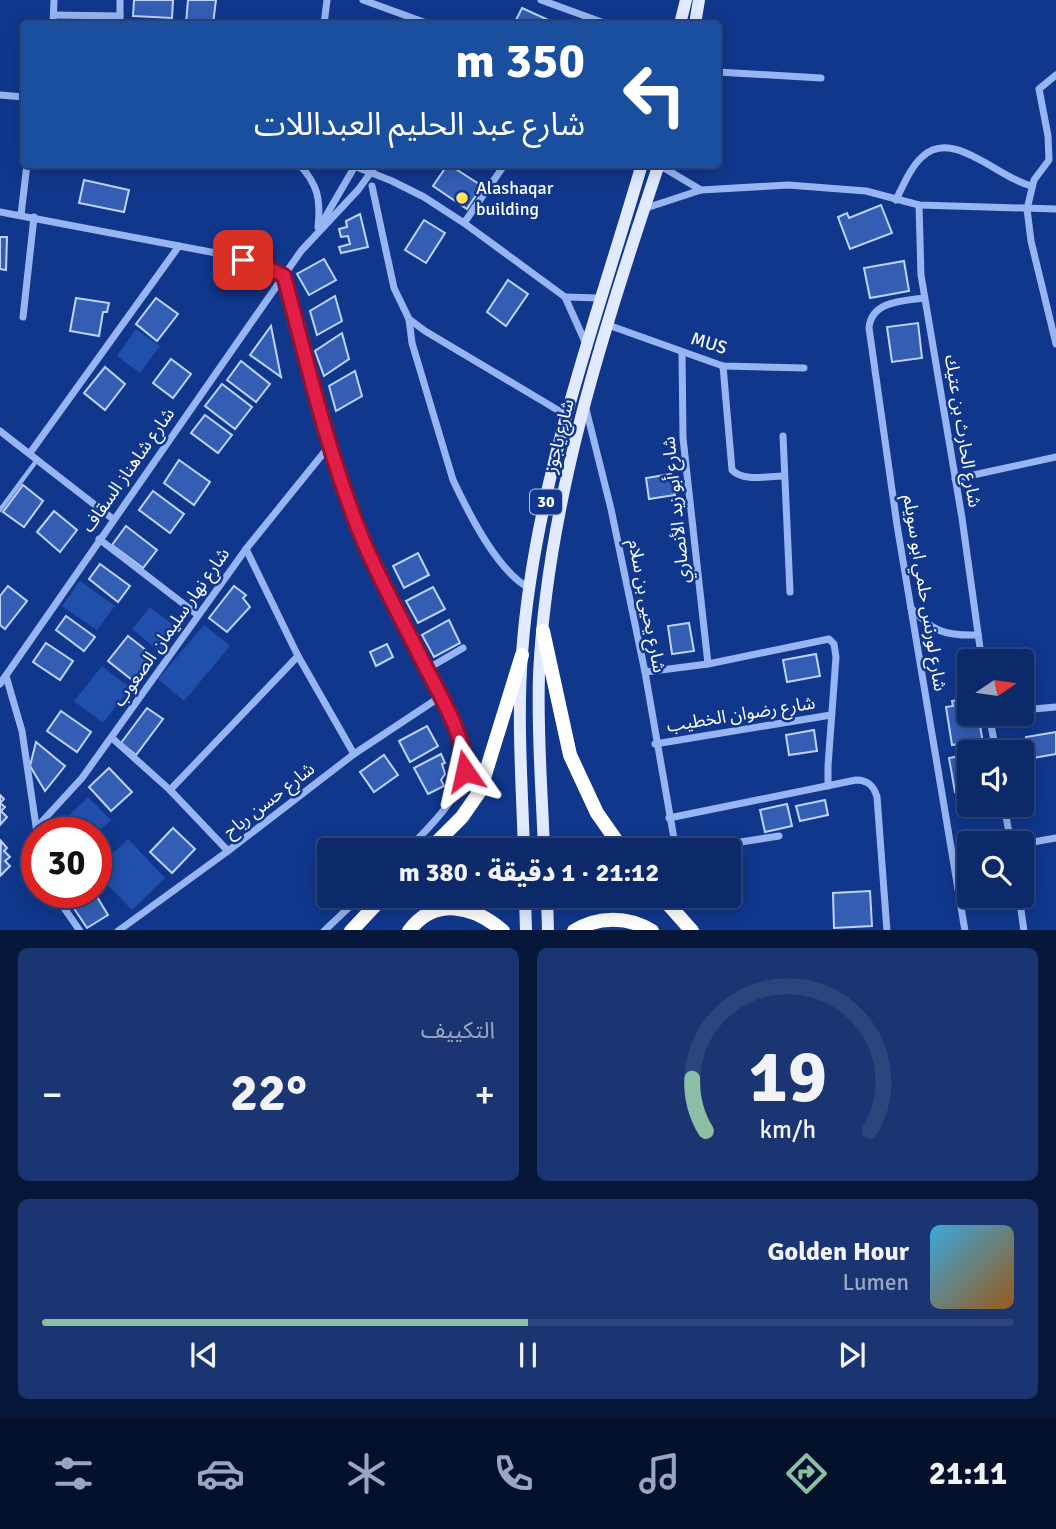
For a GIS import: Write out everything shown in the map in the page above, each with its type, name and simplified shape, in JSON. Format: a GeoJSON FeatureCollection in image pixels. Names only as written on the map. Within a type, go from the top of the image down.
{"type":"FeatureCollection","features":[{"type":"Feature","properties":{"kind":"highway"},"geometry":{"type":"LineString","coordinates":[[543,631],[570,755],[597,813],[615,838]]}},
{"type":"Feature","properties":{"kind":"highway"},"geometry":{"type":"LineString","coordinates":[[441,838],[462,817],[480,791],[522,655]]}},
{"type":"Feature","properties":{"kind":"highway"},"geometry":{"type":"LineString","coordinates":[[409,930],[432,913],[456,907],[474,912],[503,930]]}},
{"type":"Feature","properties":{"kind":"highway"},"geometry":{"type":"LineString","coordinates":[[351,930],[372,908]]}},
{"type":"Feature","properties":{"kind":"highway"},"geometry":{"type":"LineString","coordinates":[[672,908],[692,930]]}},
{"type":"Feature","properties":{"kind":"highway"},"geometry":{"type":"LineString","coordinates":[[574,930],[601,919],[627,921],[652,930]]}},
{"type":"Feature","properties":{"kind":"main road"},"geometry":{"type":"LineString","coordinates":[[681,21],[686,0]]}},
{"type":"Feature","properties":{"kind":"main road"},"geometry":{"type":"LineString","coordinates":[[696,21],[699,0]]}},
{"type":"Feature","properties":{"kind":"main road","name":"شارع ياجوز"},"geometry":{"type":"LineString","coordinates":[[524,838],[522,655],[540,527],[566,415],[641,168]]}},
{"type":"Feature","properties":{"kind":"main road","name":"شارع ياجوز"},"geometry":{"type":"LineString","coordinates":[[544,838],[539,717],[543,631],[559,507],[585,402],[658,168]]}},
{"type":"Feature","properties":{"kind":"main road"},"geometry":{"type":"LineString","coordinates":[[525,908],[526,930]]}},
{"type":"Feature","properties":{"kind":"main road"},"geometry":{"type":"LineString","coordinates":[[547,908],[548,930]]}},
{"type":"Feature","properties":{"kind":"street"},"geometry":{"type":"LineString","coordinates":[[53,21],[54,0]]}},
{"type":"Feature","properties":{"kind":"street"},"geometry":{"type":"LineString","coordinates":[[54,15],[120,20],[120,0]]}},
{"type":"Feature","properties":{"kind":"street"},"geometry":{"type":"LineString","coordinates":[[324,21],[327,0]]}},
{"type":"Feature","properties":{"kind":"street"},"geometry":{"type":"LineString","coordinates":[[363,0],[421,21]]}},
{"type":"Feature","properties":{"kind":"street"},"geometry":{"type":"LineString","coordinates":[[541,0],[599,21]]}},
{"type":"Feature","properties":{"kind":"street"},"geometry":{"type":"LineString","coordinates":[[721,72],[821,78]]}},
{"type":"Feature","properties":{"kind":"street"},"geometry":{"type":"LineString","coordinates":[[1056,75],[1039,89],[1049,153],[1046,165],[1032,186],[1027,209],[1031,242],[1056,344]]}},
{"type":"Feature","properties":{"kind":"street"},"geometry":{"type":"LineString","coordinates":[[0,95],[21,97]]}},
{"type":"Feature","properties":{"kind":"street"},"geometry":{"type":"LineString","coordinates":[[896,200],[916,164],[930,151],[941,148],[962,151],[1017,182],[1032,186]]}},
{"type":"Feature","properties":{"kind":"street"},"geometry":{"type":"LineString","coordinates":[[22,215],[27,168]]}},
{"type":"Feature","properties":{"kind":"street"},"geometry":{"type":"LineString","coordinates":[[302,168],[313,182],[320,198],[317,231]]}},
{"type":"Feature","properties":{"kind":"street"},"geometry":{"type":"LineString","coordinates":[[317,231],[350,168]]}},
{"type":"Feature","properties":{"kind":"street"},"geometry":{"type":"LineString","coordinates":[[464,223],[502,168]]}},
{"type":"Feature","properties":{"kind":"street"},"geometry":{"type":"LineString","coordinates":[[665,168],[701,190]]}},
{"type":"Feature","properties":{"kind":"street"},"geometry":{"type":"LineString","coordinates":[[317,231],[358,190],[370,169],[464,223],[565,296],[587,346]]}},
{"type":"Feature","properties":{"kind":"street"},"geometry":{"type":"LineString","coordinates":[[358,190],[392,181]]}},
{"type":"Feature","properties":{"kind":"street"},"geometry":{"type":"LineString","coordinates":[[372,186],[394,288],[409,319],[412,343],[453,480],[511,575],[530,588]]}},
{"type":"Feature","properties":{"kind":"street"},"geometry":{"type":"LineString","coordinates":[[643,209],[701,190],[767,186],[815,186],[866,191],[919,205],[1056,209]]}},
{"type":"Feature","properties":{"kind":"street","name":"شارع الحارث بن عتيك"},"geometry":{"type":"LineString","coordinates":[[919,205],[919,255],[924,298],[980,649]]}},
{"type":"Feature","properties":{"kind":"street"},"geometry":{"type":"LineString","coordinates":[[0,212],[221,254],[264,266],[284,276],[330,445],[372,561],[463,747],[465,771],[460,786],[418,838]]}},
{"type":"Feature","properties":{"kind":"street"},"geometry":{"type":"LineString","coordinates":[[23,317],[34,217]]}},
{"type":"Feature","properties":{"kind":"street","name":"شارع شاهناز السقاف"},"geometry":{"type":"LineString","coordinates":[[0,684],[317,231]]}},
{"type":"Feature","properties":{"kind":"street"},"geometry":{"type":"LineString","coordinates":[[30,453],[179,246]]}},
{"type":"Feature","properties":{"kind":"street"},"geometry":{"type":"LineString","coordinates":[[565,296],[601,298]]}},
{"type":"Feature","properties":{"kind":"street","name":"شارع لورنس حلمي ابو سويلم"},"geometry":{"type":"LineString","coordinates":[[924,298],[882,307],[872,316],[869,328],[911,607],[965,930]]}},
{"type":"Feature","properties":{"kind":"street"},"geometry":{"type":"LineString","coordinates":[[409,319],[566,415]]}},
{"type":"Feature","properties":{"kind":"street","name":"MUS"},"geometry":{"type":"LineString","coordinates":[[608,325],[723,366],[804,368]]}},
{"type":"Feature","properties":{"kind":"street","name":"شارع أبو زيد الأنصاري"},"geometry":{"type":"LineString","coordinates":[[682,352],[684,438],[708,664]]}},
{"type":"Feature","properties":{"kind":"street"},"geometry":{"type":"LineString","coordinates":[[723,366],[732,470],[739,476],[746,477],[783,476]]}},
{"type":"Feature","properties":{"kind":"street","name":"شارع يحيى بن سلام"},"geometry":{"type":"LineString","coordinates":[[585,402],[611,509],[645,672],[673,838]]}},
{"type":"Feature","properties":{"kind":"street"},"geometry":{"type":"LineString","coordinates":[[0,431],[113,519]]}},
{"type":"Feature","properties":{"kind":"street"},"geometry":{"type":"LineString","coordinates":[[783,436],[790,592]]}},
{"type":"Feature","properties":{"kind":"street","name":"شارع نهار سليمان الصعوب"},"geometry":{"type":"LineString","coordinates":[[48,817],[112,738],[246,549],[330,445]]}},
{"type":"Feature","properties":{"kind":"street"},"geometry":{"type":"LineString","coordinates":[[955,480],[1056,457]]}},
{"type":"Feature","properties":{"kind":"street"},"geometry":{"type":"LineString","coordinates":[[99,539],[198,615]]}},
{"type":"Feature","properties":{"kind":"street"},"geometry":{"type":"LineString","coordinates":[[246,549],[298,656],[354,754]]}},
{"type":"Feature","properties":{"kind":"street"},"geometry":{"type":"LineString","coordinates":[[911,607],[924,621],[940,631],[958,636],[978,635]]}},
{"type":"Feature","properties":{"kind":"street"},"geometry":{"type":"LineString","coordinates":[[645,672],[708,664],[825,639],[834,644],[836,657],[828,786]]}},
{"type":"Feature","properties":{"kind":"street"},"geometry":{"type":"LineString","coordinates":[[427,669],[463,648]]}},
{"type":"Feature","properties":{"kind":"street"},"geometry":{"type":"LineString","coordinates":[[170,790],[298,656]]}},
{"type":"Feature","properties":{"kind":"street"},"geometry":{"type":"LineString","coordinates":[[6,676],[22,731],[35,817]]}},
{"type":"Feature","properties":{"kind":"street","name":"شارع حسن رباح"},"geometry":{"type":"LineString","coordinates":[[118,930],[228,851],[354,754],[440,696]]}},
{"type":"Feature","properties":{"kind":"street"},"geometry":{"type":"LineString","coordinates":[[1034,709],[1056,707]]}},
{"type":"Feature","properties":{"kind":"street","name":"شارع رضوان الخطيب"},"geometry":{"type":"LineString","coordinates":[[656,744],[831,715]]}},
{"type":"Feature","properties":{"kind":"street"},"geometry":{"type":"LineString","coordinates":[[112,738],[170,790],[228,851]]}},
{"type":"Feature","properties":{"kind":"street"},"geometry":{"type":"LineString","coordinates":[[669,818],[856,780],[868,782],[877,797],[887,930]]}},
{"type":"Feature","properties":{"kind":"street"},"geometry":{"type":"LineString","coordinates":[[741,842],[779,836]]}},
{"type":"Feature","properties":{"kind":"street"},"geometry":{"type":"LineString","coordinates":[[1034,842],[1056,838]]}},
{"type":"Feature","properties":{"kind":"street"},"geometry":{"type":"LineString","coordinates":[[64,908],[80,930]]}},
{"type":"Feature","properties":{"kind":"street"},"geometry":{"type":"LineString","coordinates":[[324,930],[348,908]]}},
{"type":"Feature","properties":{"kind":"street"},"geometry":{"type":"LineString","coordinates":[[1021,908],[1024,930]]}},
{"type":"Feature","properties":{"kind":"lane"},"geometry":{"type":"LineString","coordinates":[[0,510],[38,459]]}},
{"type":"Feature","properties":{"kind":"shaded area"},"geometry":{"type":"Polygon","coordinates":[[[136,329],[160,346],[140,373],[117,356],[136,329]]]}},
{"type":"Feature","properties":{"kind":"shaded area"},"geometry":{"type":"Polygon","coordinates":[[[80,581],[115,606],[97,630],[62,606],[80,581]]]}},
{"type":"Feature","properties":{"kind":"shaded area"},"geometry":{"type":"Polygon","coordinates":[[[150,607],[178,629],[160,652],[132,629],[150,607]]]}},
{"type":"Feature","properties":{"kind":"shaded area"},"geometry":{"type":"Polygon","coordinates":[[[204,625],[230,646],[184,701],[158,679],[204,625]]]}},
{"type":"Feature","properties":{"kind":"shaded area"},"geometry":{"type":"Polygon","coordinates":[[[102,666],[130,688],[103,723],[74,701],[102,666]]]}},
{"type":"Feature","properties":{"kind":"shaded area"},"geometry":{"type":"Polygon","coordinates":[[[88,797],[108,817],[67,817],[88,797]]]}},
{"type":"Feature","properties":{"kind":"shaded area"},"geometry":{"type":"Polygon","coordinates":[[[128,839],[165,878],[132,910],[112,889],[112,854],[128,839]]]}},
{"type":"Feature","properties":{"kind":"building"},"geometry":{"type":"Polygon","coordinates":[[[134,0],[173,0],[172,18],[133,16],[134,0]]]}},
{"type":"Feature","properties":{"kind":"building"},"geometry":{"type":"Polygon","coordinates":[[[188,0],[216,0],[213,21],[186,21],[188,0]]]}},
{"type":"Feature","properties":{"kind":"building"},"geometry":{"type":"Polygon","coordinates":[[[522,8],[551,21],[516,21],[522,8]]]}},
{"type":"Feature","properties":{"kind":"building","name":"Alashaqar building"},"geometry":{"type":"Polygon","coordinates":[[[445,168],[454,168],[482,186],[467,209],[433,186],[445,168]]]}},
{"type":"Feature","properties":{"kind":"building"},"geometry":{"type":"Polygon","coordinates":[[[84,180],[129,190],[124,212],[79,203],[84,180]]]}},
{"type":"Feature","properties":{"kind":"building"},"geometry":{"type":"Polygon","coordinates":[[[881,205],[892,233],[850,249],[838,217],[847,213],[849,218],[881,205]]]}},
{"type":"Feature","properties":{"kind":"building"},"geometry":{"type":"Polygon","coordinates":[[[360,214],[368,247],[341,253],[339,247],[350,244],[348,236],[341,237],[339,229],[347,227],[346,221],[360,214]]]}},
{"type":"Feature","properties":{"kind":"building"},"geometry":{"type":"Polygon","coordinates":[[[424,220],[445,233],[426,263],[405,250],[424,220]]]}},
{"type":"Feature","properties":{"kind":"building"},"geometry":{"type":"Polygon","coordinates":[[[0,237],[7,237],[6,270],[0,269],[0,237]]]}},
{"type":"Feature","properties":{"kind":"building"},"geometry":{"type":"Polygon","coordinates":[[[324,259],[336,280],[309,295],[297,274],[324,259]]]}},
{"type":"Feature","properties":{"kind":"building"},"geometry":{"type":"Polygon","coordinates":[[[904,261],[909,291],[870,298],[864,268],[904,261]]]}},
{"type":"Feature","properties":{"kind":"building"},"geometry":{"type":"Polygon","coordinates":[[[508,280],[528,294],[506,326],[487,312],[508,280]]]}},
{"type":"Feature","properties":{"kind":"building"},"geometry":{"type":"Polygon","coordinates":[[[335,296],[342,321],[317,335],[310,311],[335,296]]]}},
{"type":"Feature","properties":{"kind":"building"},"geometry":{"type":"Polygon","coordinates":[[[76,298],[109,303],[107,312],[103,312],[99,336],[70,331],[76,298]]]}},
{"type":"Feature","properties":{"kind":"building"},"geometry":{"type":"Polygon","coordinates":[[[156,298],[178,314],[157,341],[136,324],[156,298]]]}},
{"type":"Feature","properties":{"kind":"building"},"geometry":{"type":"Polygon","coordinates":[[[918,323],[922,358],[892,362],[887,327],[918,323]]]}},
{"type":"Feature","properties":{"kind":"building"},"geometry":{"type":"Polygon","coordinates":[[[271,326],[281,377],[250,355],[271,326]]]}},
{"type":"Feature","properties":{"kind":"building"},"geometry":{"type":"Polygon","coordinates":[[[342,333],[349,359],[324,376],[315,351],[342,333]]]}},
{"type":"Feature","properties":{"kind":"building"},"geometry":{"type":"Polygon","coordinates":[[[171,359],[191,374],[173,398],[153,383],[171,359]]]}},
{"type":"Feature","properties":{"kind":"building"},"geometry":{"type":"Polygon","coordinates":[[[241,361],[270,384],[256,402],[227,380],[241,361]]]}},
{"type":"Feature","properties":{"kind":"building"},"geometry":{"type":"Polygon","coordinates":[[[105,367],[125,384],[105,410],[84,393],[105,367]]]}},
{"type":"Feature","properties":{"kind":"building"},"geometry":{"type":"Polygon","coordinates":[[[355,371],[362,396],[336,411],[329,386],[355,371]]]}},
{"type":"Feature","properties":{"kind":"building"},"geometry":{"type":"Polygon","coordinates":[[[222,384],[252,407],[235,429],[205,406],[222,384]]]}},
{"type":"Feature","properties":{"kind":"building"},"geometry":{"type":"Polygon","coordinates":[[[205,415],[232,435],[218,453],[191,433],[205,415]]]}},
{"type":"Feature","properties":{"kind":"building"},"geometry":{"type":"Polygon","coordinates":[[[179,460],[210,482],[194,505],[164,483],[179,460]]]}},
{"type":"Feature","properties":{"kind":"building"},"geometry":{"type":"Polygon","coordinates":[[[671,474],[675,495],[649,499],[646,478],[671,474]]]}},
{"type":"Feature","properties":{"kind":"building"},"geometry":{"type":"Polygon","coordinates":[[[23,485],[43,501],[24,527],[3,512],[23,485]]]}},
{"type":"Feature","properties":{"kind":"building"},"geometry":{"type":"Polygon","coordinates":[[[153,491],[184,514],[170,533],[139,510],[153,491]]]}},
{"type":"Feature","properties":{"kind":"building"},"geometry":{"type":"Polygon","coordinates":[[[54,511],[77,530],[60,552],[37,532],[54,511]]]}},
{"type":"Feature","properties":{"kind":"building"},"geometry":{"type":"Polygon","coordinates":[[[126,526],[157,550],[143,568],[112,545],[126,526]]]}},
{"type":"Feature","properties":{"kind":"building"},"geometry":{"type":"Polygon","coordinates":[[[418,553],[429,575],[404,588],[393,566],[418,553]]]}},
{"type":"Feature","properties":{"kind":"building"},"geometry":{"type":"Polygon","coordinates":[[[100,564],[130,586],[118,602],[89,579],[100,564]]]}},
{"type":"Feature","properties":{"kind":"building"},"geometry":{"type":"Polygon","coordinates":[[[8,586],[27,601],[5,629],[0,625],[0,596],[8,586]]]}},
{"type":"Feature","properties":{"kind":"building"},"geometry":{"type":"Polygon","coordinates":[[[234,586],[246,595],[243,598],[250,607],[227,632],[209,618],[234,586]]]}},
{"type":"Feature","properties":{"kind":"building"},"geometry":{"type":"Polygon","coordinates":[[[433,587],[445,609],[418,623],[406,601],[433,587]]]}},
{"type":"Feature","properties":{"kind":"building"},"geometry":{"type":"Polygon","coordinates":[[[66,616],[95,637],[84,651],[56,630],[66,616]]]}},
{"type":"Feature","properties":{"kind":"building"},"geometry":{"type":"Polygon","coordinates":[[[449,620],[460,643],[434,657],[422,635],[449,620]]]}},
{"type":"Feature","properties":{"kind":"building"},"geometry":{"type":"Polygon","coordinates":[[[689,623],[694,651],[672,654],[668,626],[689,623]]]}},
{"type":"Feature","properties":{"kind":"building"},"geometry":{"type":"Polygon","coordinates":[[[128,636],[156,658],[136,683],[108,661],[128,636]]]}},
{"type":"Feature","properties":{"kind":"building"},"geometry":{"type":"Polygon","coordinates":[[[46,643],[73,661],[60,680],[33,662],[46,643]]]}},
{"type":"Feature","properties":{"kind":"building"},"geometry":{"type":"Polygon","coordinates":[[[387,644],[393,657],[376,666],[370,652],[387,644]]]}},
{"type":"Feature","properties":{"kind":"building"},"geometry":{"type":"Polygon","coordinates":[[[816,654],[820,676],[787,682],[783,660],[816,654]]]}},
{"type":"Feature","properties":{"kind":"building"},"geometry":{"type":"Polygon","coordinates":[[[957,700],[957,726],[980,726],[982,740],[957,740],[957,744],[952,745],[946,707],[953,706],[952,701],[957,700]]]}},
{"type":"Feature","properties":{"kind":"building"},"geometry":{"type":"Polygon","coordinates":[[[147,708],[163,719],[136,755],[121,743],[147,708]]]}},
{"type":"Feature","properties":{"kind":"building"},"geometry":{"type":"Polygon","coordinates":[[[61,711],[91,732],[77,752],[47,731],[61,711]]]}},
{"type":"Feature","properties":{"kind":"building"},"geometry":{"type":"Polygon","coordinates":[[[427,726],[438,746],[410,762],[399,741],[427,726]]]}},
{"type":"Feature","properties":{"kind":"building"},"geometry":{"type":"Polygon","coordinates":[[[814,730],[817,751],[789,755],[786,735],[814,730]]]}},
{"type":"Feature","properties":{"kind":"building"},"geometry":{"type":"Polygon","coordinates":[[[1056,732],[1056,754],[1034,758],[1034,740],[1027,740],[1026,737],[1056,732]]]}},
{"type":"Feature","properties":{"kind":"building"},"geometry":{"type":"Polygon","coordinates":[[[36,742],[65,766],[45,791],[30,766],[36,742]]]}},
{"type":"Feature","properties":{"kind":"building"},"geometry":{"type":"Polygon","coordinates":[[[441,754],[445,763],[442,764],[445,774],[441,780],[444,786],[428,794],[414,768],[441,754]]]}},
{"type":"Feature","properties":{"kind":"building"},"geometry":{"type":"Polygon","coordinates":[[[384,755],[398,775],[374,792],[360,772],[384,755]]]}},
{"type":"Feature","properties":{"kind":"building"},"geometry":{"type":"Polygon","coordinates":[[[957,756],[957,792],[955,792],[949,758],[957,756]]]}},
{"type":"Feature","properties":{"kind":"building"},"geometry":{"type":"Polygon","coordinates":[[[109,768],[132,792],[111,811],[89,787],[109,768]]]}},
{"type":"Feature","properties":{"kind":"building"},"geometry":{"type":"Polygon","coordinates":[[[825,800],[828,815],[800,821],[796,806],[825,800]]]}},
{"type":"Feature","properties":{"kind":"building"},"geometry":{"type":"Polygon","coordinates":[[[0,803],[5,807],[1,811],[7,817],[0,825],[0,803]]]}},
{"type":"Feature","properties":{"kind":"building"},"geometry":{"type":"Polygon","coordinates":[[[787,804],[792,826],[765,832],[760,810],[787,804]]]}},
{"type":"Feature","properties":{"kind":"building"},"geometry":{"type":"Polygon","coordinates":[[[173,828],[195,849],[172,873],[150,852],[173,828]]]}},
{"type":"Feature","properties":{"kind":"building"},"geometry":{"type":"Polygon","coordinates":[[[1,841],[7,848],[4,851],[10,857],[5,861],[10,866],[0,876],[1,841]]]}},
{"type":"Feature","properties":{"kind":"building"},"geometry":{"type":"Polygon","coordinates":[[[870,891],[872,926],[834,928],[833,893],[870,891]]]}},
{"type":"Feature","properties":{"kind":"building"},"geometry":{"type":"Polygon","coordinates":[[[74,908],[104,908],[108,915],[87,928],[74,908]]]}},
{"type":"Feature","properties":{"kind":"place","name":"Alashaqar building"},"geometry":{"type":"Point","coordinates":[462,198]}},
{"type":"Feature","properties":{"kind":"route"},"geometry":{"type":"LineString","coordinates":[[243,260],[284,276],[330,445],[354,516],[372,561],[463,747],[465,771]]}}]}
